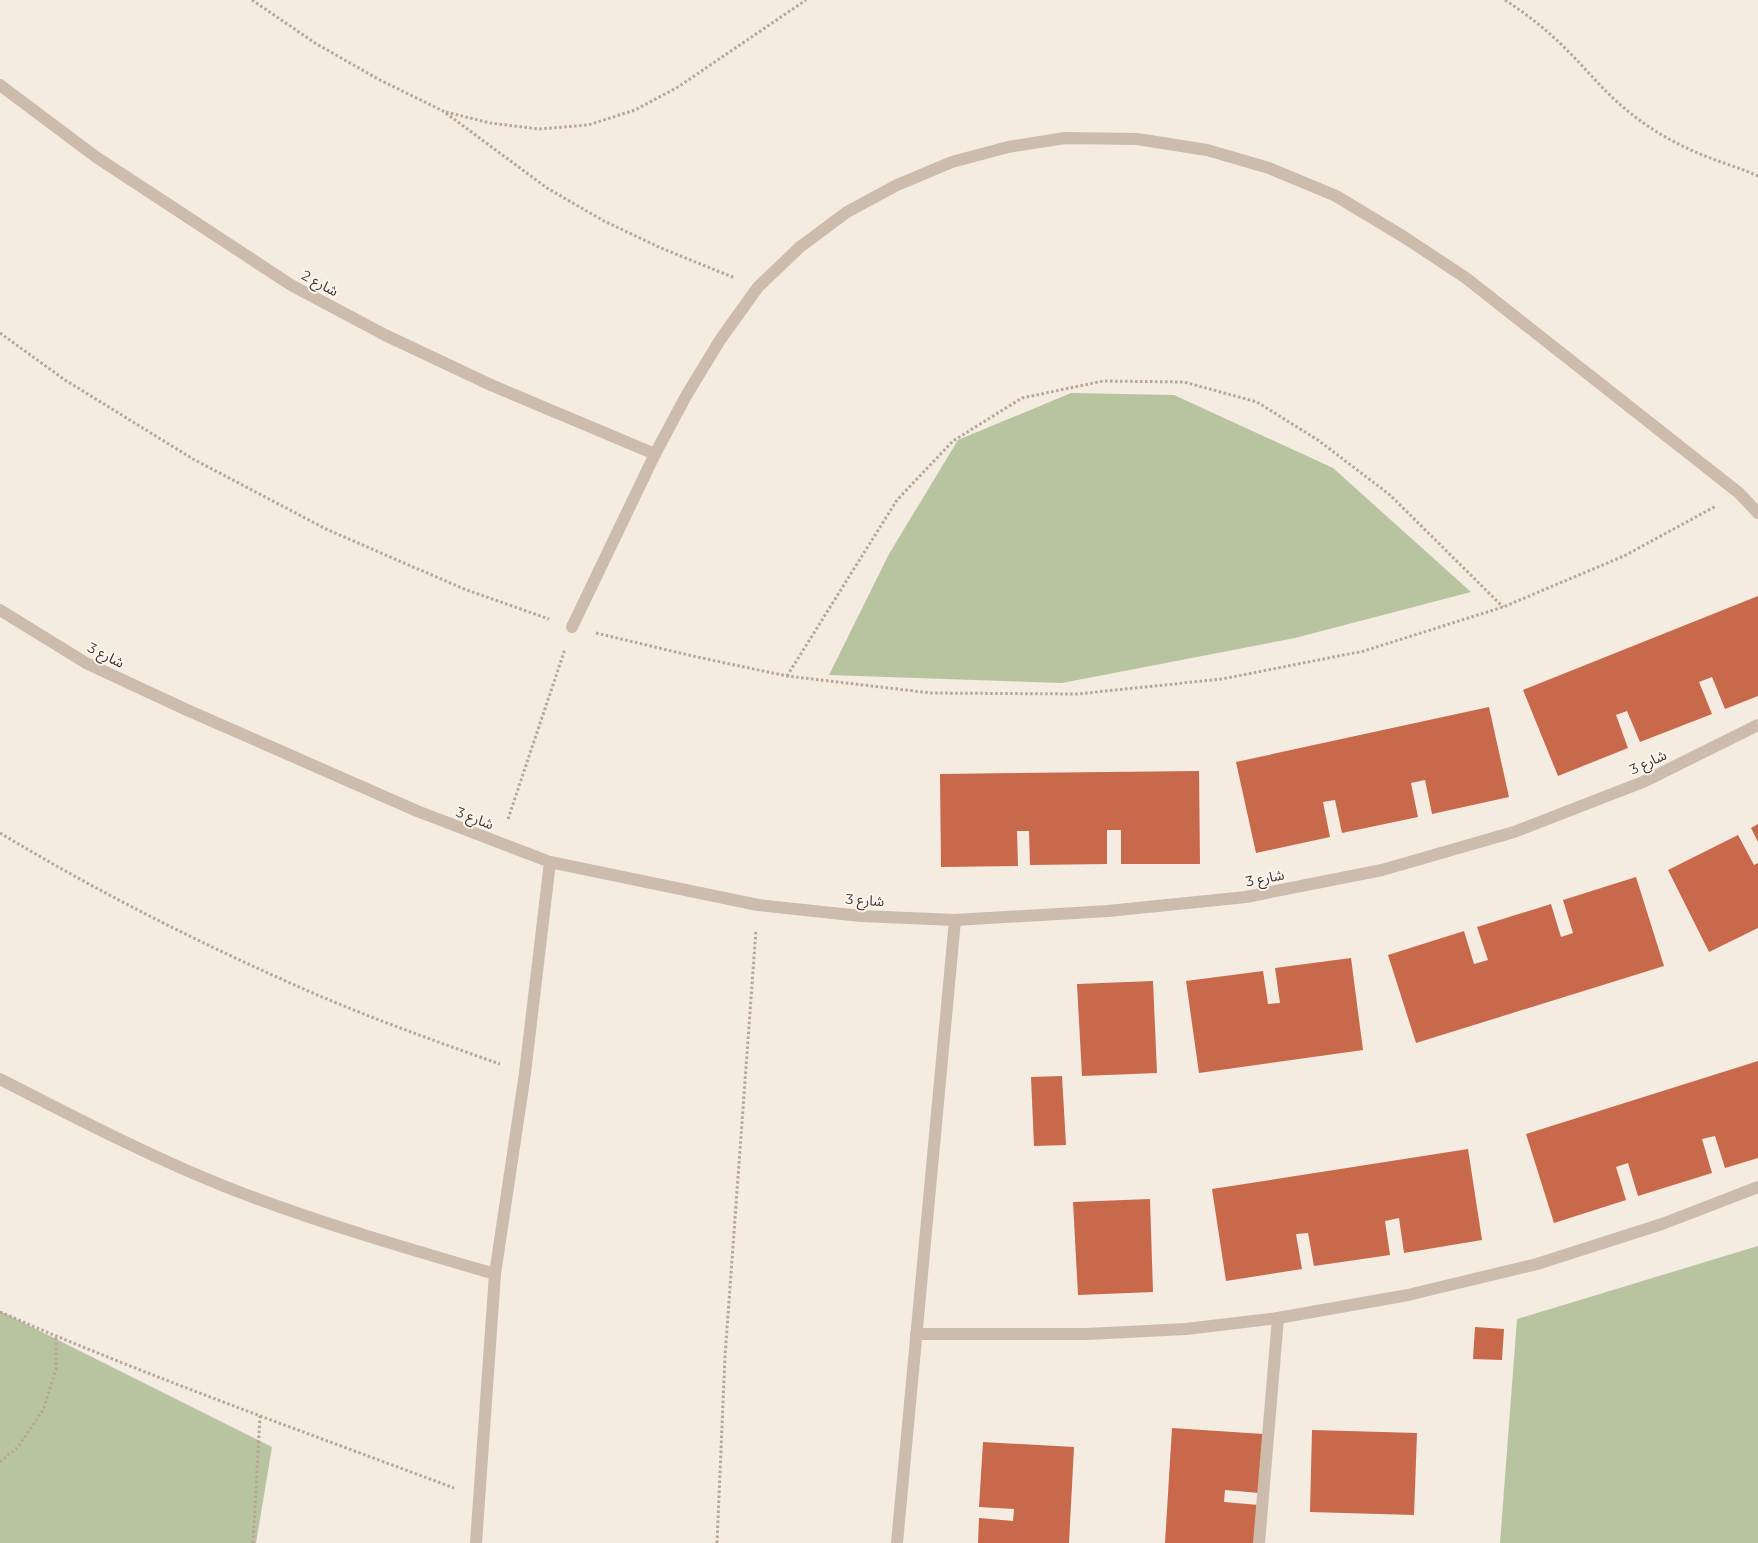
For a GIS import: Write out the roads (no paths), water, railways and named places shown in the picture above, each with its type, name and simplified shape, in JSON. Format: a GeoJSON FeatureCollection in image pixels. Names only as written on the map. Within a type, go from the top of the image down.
{"type":"FeatureCollection","features":[{"type":"Feature","properties":{"kind":"street","name":"شارع 2"},"geometry":{"type":"LineString","coordinates":[[0,85],[96,157],[291,285],[385,335],[491,385],[656,454]]}},
{"type":"Feature","properties":{"kind":"street"},"geometry":{"type":"LineString","coordinates":[[572,627],[686,396],[715,348],[758,287],[800,247],[846,212],[897,184],[952,162],[1008,147],[1065,138],[1137,139],[1207,150],[1269,168],[1336,196],[1404,237],[1466,278],[1739,493],[1758,513]]}},
{"type":"Feature","properties":{"kind":"street","name":"شارع 3"},"geometry":{"type":"LineString","coordinates":[[0,610],[86,663],[187,710],[417,811],[550,862],[758,905],[861,916],[955,920],[1108,911],[1246,897],[1382,870],[1514,832],[1542,822],[1643,782],[1758,725]]}},
{"type":"Feature","properties":{"kind":"street"},"geometry":{"type":"LineString","coordinates":[[476,1543],[495,1274],[524,1073],[550,862]]}},
{"type":"Feature","properties":{"kind":"street"},"geometry":{"type":"LineString","coordinates":[[897,1543],[955,920]]}},
{"type":"Feature","properties":{"kind":"street"},"geometry":{"type":"LineString","coordinates":[[0,1079],[147,1152],[239,1192],[422,1253],[495,1274]]}},
{"type":"Feature","properties":{"kind":"street"},"geometry":{"type":"LineString","coordinates":[[916,1334],[1087,1334],[1186,1329],[1278,1318],[1408,1295],[1536,1264],[1662,1224],[1758,1187]]}},
{"type":"Feature","properties":{"kind":"street"},"geometry":{"type":"LineString","coordinates":[[1260,1543],[1278,1318]]}}]}
